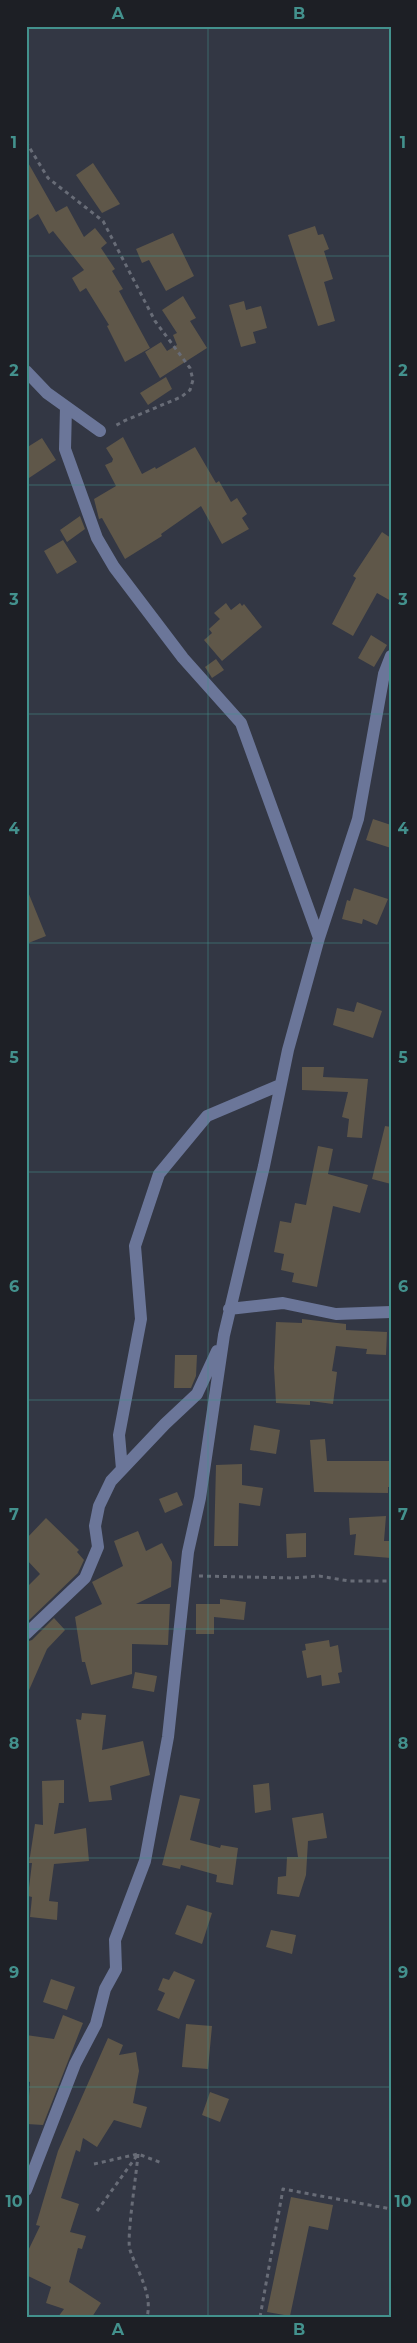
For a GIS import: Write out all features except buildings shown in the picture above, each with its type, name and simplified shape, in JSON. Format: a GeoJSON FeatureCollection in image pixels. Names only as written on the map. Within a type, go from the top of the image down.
{"type":"FeatureCollection","features":[{"type":"Feature","properties":{"kind":"street"},"geometry":{"type":"LineString","coordinates":[[26,371],[47,393],[100,431]]}},
{"type":"Feature","properties":{"kind":"street"},"geometry":{"type":"LineString","coordinates":[[66,407],[65,448],[97,538],[114,567],[183,658],[241,723],[319,938]]}},
{"type":"Feature","properties":{"kind":"street"},"geometry":{"type":"LineString","coordinates":[[26,2190],[75,2064],[96,2024],[105,1989],[116,1968],[115,1940],[145,1861],[168,1737],[190,1538],[200,1498],[229,1309],[264,1166],[280,1085],[319,938],[358,819],[384,674],[391,656]]}},
{"type":"Feature","properties":{"kind":"street"},"geometry":{"type":"LineString","coordinates":[[122,1469],[118,1435],[141,1319],[135,1246],[159,1174],[207,1116],[280,1085]]}},
{"type":"Feature","properties":{"kind":"street"},"geometry":{"type":"LineString","coordinates":[[229,1309],[283,1303],[336,1314],[391,1312]]}},
{"type":"Feature","properties":{"kind":"street"},"geometry":{"type":"LineString","coordinates":[[26,1634],[85,1578],[98,1547],[95,1526],[99,1506],[111,1481],[165,1424],[197,1394],[224,1334]]}},
{"type":"Feature","properties":{"kind":"path"},"geometry":{"type":"LineString","coordinates":[[26,142],[48,178],[103,221],[155,321],[190,368],[193,380],[190,390],[181,397],[100,431]]}},
{"type":"Feature","properties":{"kind":"path"},"geometry":{"type":"LineString","coordinates":[[185,1576],[294,1578],[319,1576],[349,1581],[391,1581]]}},
{"type":"Feature","properties":{"kind":"path"},"geometry":{"type":"LineString","coordinates":[[97,2211],[138,2154]]}},
{"type":"Feature","properties":{"kind":"path"},"geometry":{"type":"LineString","coordinates":[[138,2154],[129,2248],[144,2285],[149,2309],[147,2317]]}},
{"type":"Feature","properties":{"kind":"path"},"geometry":{"type":"LineString","coordinates":[[94,2164],[138,2154],[162,2162]]}},
{"type":"Feature","properties":{"kind":"path"},"geometry":{"type":"LineString","coordinates":[[260,2317],[283,2189],[391,2209]]}}]}
